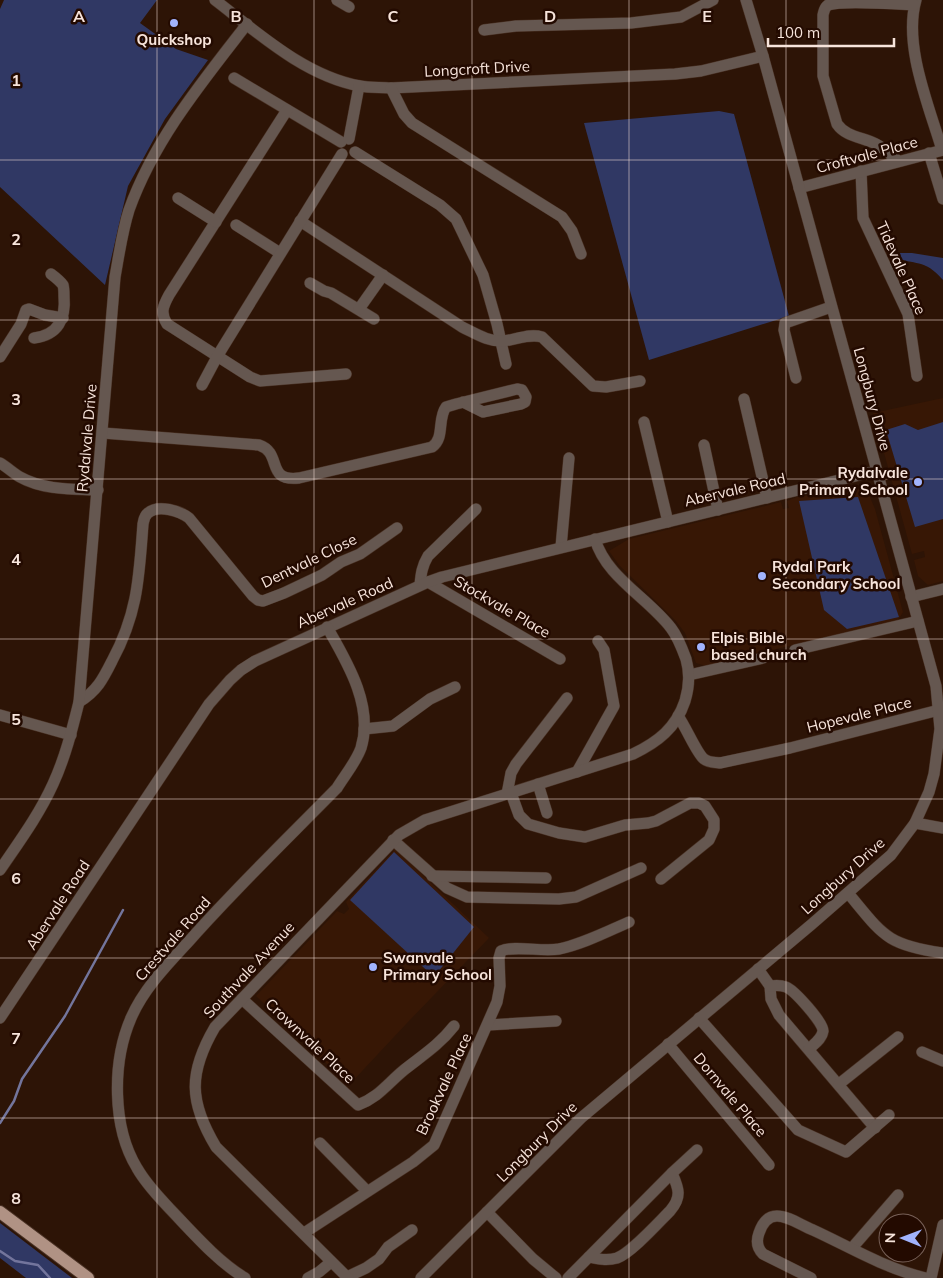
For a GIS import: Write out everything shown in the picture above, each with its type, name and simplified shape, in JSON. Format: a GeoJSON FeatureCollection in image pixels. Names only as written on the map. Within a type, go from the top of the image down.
{"type":"FeatureCollection","features":[{"type":"Feature","properties":{"kind":"main road"},"geometry":{"type":"LineString","coordinates":[[0,1212],[88,1278]]}},
{"type":"Feature","properties":{"kind":"street","name":"Longcroft Drive"},"geometry":{"type":"LineString","coordinates":[[215,0],[296,60],[318,71],[359,86],[391,88],[675,74],[701,71],[763,56]]}},
{"type":"Feature","properties":{"kind":"street"},"geometry":{"type":"LineString","coordinates":[[337,0],[349,7]]}},
{"type":"Feature","properties":{"kind":"street"},"geometry":{"type":"LineString","coordinates":[[484,30],[516,26],[631,23],[681,17],[713,0]]}},
{"type":"Feature","properties":{"kind":"street","name":"Longbury Drive"},"geometry":{"type":"LineString","coordinates":[[421,1278],[581,1118],[891,855],[915,823],[934,774],[940,729],[936,686],[746,0]]}},
{"type":"Feature","properties":{"kind":"street"},"geometry":{"type":"LineString","coordinates":[[898,161],[876,144],[841,130],[834,117],[827,95],[822,63],[823,15],[825,8],[829,5],[856,1],[915,2],[912,23],[919,73],[942,150]]}},
{"type":"Feature","properties":{"kind":"street","name":"Rydalvale Drive"},"geometry":{"type":"LineString","coordinates":[[0,870],[45,800],[53,783],[71,735],[79,702],[115,277],[129,211],[144,174],[170,127],[246,24]]}},
{"type":"Feature","properties":{"kind":"street"},"geometry":{"type":"LineString","coordinates":[[234,78],[287,110],[345,141],[355,144],[354,152]]}},
{"type":"Feature","properties":{"kind":"street"},"geometry":{"type":"LineString","coordinates":[[354,152],[347,156],[342,154],[339,147],[345,141],[359,86]]}},
{"type":"Feature","properties":{"kind":"street"},"geometry":{"type":"LineString","coordinates":[[391,88],[404,114],[412,123],[562,217],[572,231],[581,254]]}},
{"type":"Feature","properties":{"kind":"street"},"geometry":{"type":"LineString","coordinates":[[287,110],[169,296],[163,306],[162,313],[167,324],[250,377],[260,381],[346,374]]}},
{"type":"Feature","properties":{"kind":"street","name":"Croftvale Place"},"geometry":{"type":"LineString","coordinates":[[799,188],[942,150]]}},
{"type":"Feature","properties":{"kind":"street"},"geometry":{"type":"LineString","coordinates":[[354,152],[440,205],[456,219],[483,275],[506,364]]}},
{"type":"Feature","properties":{"kind":"street"},"geometry":{"type":"LineString","coordinates":[[202,385],[218,355],[342,154]]}},
{"type":"Feature","properties":{"kind":"street"},"geometry":{"type":"LineString","coordinates":[[930,154],[943,199]]}},
{"type":"Feature","properties":{"kind":"street","name":"Tidevale Place"},"geometry":{"type":"LineString","coordinates":[[861,171],[863,218],[908,314],[917,376]]}},
{"type":"Feature","properties":{"kind":"street"},"geometry":{"type":"LineString","coordinates":[[178,198],[216,222]]}},
{"type":"Feature","properties":{"kind":"street"},"geometry":{"type":"LineString","coordinates":[[300,222],[462,327],[485,338],[501,341],[531,336],[542,337],[593,386],[606,387],[640,382]]}},
{"type":"Feature","properties":{"kind":"street"},"geometry":{"type":"LineString","coordinates":[[236,225],[280,254]]}},
{"type":"Feature","properties":{"kind":"street"},"geometry":{"type":"LineString","coordinates":[[34,338],[45,336],[57,328],[63,318],[65,305],[63,285],[51,274]]}},
{"type":"Feature","properties":{"kind":"street"},"geometry":{"type":"LineString","coordinates":[[359,309],[383,276]]}},
{"type":"Feature","properties":{"kind":"street"},"geometry":{"type":"LineString","coordinates":[[310,283],[374,318]]}},
{"type":"Feature","properties":{"kind":"street"},"geometry":{"type":"LineString","coordinates":[[796,378],[784,330],[785,323],[831,307]]}},
{"type":"Feature","properties":{"kind":"street"},"geometry":{"type":"LineString","coordinates":[[0,357],[21,324],[26,310],[29,309],[45,315],[63,318]]}},
{"type":"Feature","properties":{"kind":"street"},"geometry":{"type":"LineString","coordinates":[[485,338],[497,324]]}},
{"type":"Feature","properties":{"kind":"street"},"geometry":{"type":"LineString","coordinates":[[744,399],[768,498]]}},
{"type":"Feature","properties":{"kind":"street"},"geometry":{"type":"LineString","coordinates":[[103,433],[264,446],[269,451],[278,472],[282,477],[288,479],[432,447],[437,444],[439,439],[442,412],[446,407],[462,402]]}},
{"type":"Feature","properties":{"kind":"street"},"geometry":{"type":"LineString","coordinates":[[644,422],[668,522]]}},
{"type":"Feature","properties":{"kind":"street"},"geometry":{"type":"LineString","coordinates":[[704,445],[718,510]]}},
{"type":"Feature","properties":{"kind":"street"},"geometry":{"type":"LineString","coordinates":[[562,547],[569,458]]}},
{"type":"Feature","properties":{"kind":"street"},"geometry":{"type":"LineString","coordinates":[[0,463],[21,477],[54,488],[98,490]]}},
{"type":"Feature","properties":{"kind":"street","name":"Abervale Road"},"geometry":{"type":"LineString","coordinates":[[0,1018],[193,726],[218,693],[241,670],[328,627],[424,584],[458,572],[876,471]]}},
{"type":"Feature","properties":{"kind":"street","name":"Dentvale Close"},"geometry":{"type":"LineString","coordinates":[[79,702],[99,685],[127,629],[137,591],[143,524],[145,516],[149,512],[155,509],[165,509],[184,514],[253,596],[263,601],[322,575],[341,562],[360,554],[397,528]]}},
{"type":"Feature","properties":{"kind":"street"},"geometry":{"type":"LineString","coordinates":[[424,584],[421,573],[423,564],[428,556],[476,509]]}},
{"type":"Feature","properties":{"kind":"street","name":"Southvale Avenue"},"geometry":{"type":"LineString","coordinates":[[348,1278],[216,1147],[198,1111],[195,1090],[200,1057],[214,1027],[393,840],[410,827],[425,820],[633,754],[649,747],[662,738],[678,716],[687,693],[689,674],[682,646],[672,629],[606,563],[598,551],[594,539]]}},
{"type":"Feature","properties":{"kind":"street","name":"Stockvale Place"},"geometry":{"type":"LineString","coordinates":[[424,584],[560,659]]}},
{"type":"Feature","properties":{"kind":"street"},"geometry":{"type":"LineString","coordinates":[[911,597],[943,589]]}},
{"type":"Feature","properties":{"kind":"street"},"geometry":{"type":"LineString","coordinates":[[795,650],[918,621]]}},
{"type":"Feature","properties":{"kind":"street","name":"Crestvale Road"},"geometry":{"type":"LineString","coordinates":[[245,1278],[222,1261],[174,1213],[148,1186],[136,1166],[126,1146],[118,1103],[118,1062],[124,1035],[132,1016],[160,973],[210,918],[337,788],[352,766],[360,748],[364,729],[363,706],[354,679],[328,627]]}},
{"type":"Feature","properties":{"kind":"street"},"geometry":{"type":"LineString","coordinates":[[577,772],[614,706],[604,650],[598,641]]}},
{"type":"Feature","properties":{"kind":"street"},"geometry":{"type":"LineString","coordinates":[[689,674],[763,658]]}},
{"type":"Feature","properties":{"kind":"street"},"geometry":{"type":"LineString","coordinates":[[364,729],[393,726],[430,699],[455,687]]}},
{"type":"Feature","properties":{"kind":"street"},"geometry":{"type":"LineString","coordinates":[[568,698],[511,773],[509,793],[519,815],[528,824],[559,833],[585,836],[625,825],[656,821],[690,803],[695,802],[705,806],[714,820],[714,829],[709,840],[661,879]]}},
{"type":"Feature","properties":{"kind":"street","name":"Hopevale Place"},"geometry":{"type":"LineString","coordinates":[[678,716],[686,726],[700,755],[710,762],[720,763],[786,749],[939,710]]}},
{"type":"Feature","properties":{"kind":"street"},"geometry":{"type":"LineString","coordinates":[[0,715],[71,735]]}},
{"type":"Feature","properties":{"kind":"street"},"geometry":{"type":"LineString","coordinates":[[538,784],[547,812]]}},
{"type":"Feature","properties":{"kind":"street"},"geometry":{"type":"LineString","coordinates":[[915,823],[943,828]]}},
{"type":"Feature","properties":{"kind":"street"},"geometry":{"type":"LineString","coordinates":[[393,840],[446,888],[467,897],[558,899],[584,895],[641,868]]}},
{"type":"Feature","properties":{"kind":"street"},"geometry":{"type":"LineString","coordinates":[[432,876],[546,878]]}},
{"type":"Feature","properties":{"kind":"street"},"geometry":{"type":"LineString","coordinates":[[848,893],[871,922],[891,940],[906,946],[943,953]]}},
{"type":"Feature","properties":{"kind":"street","name":"Brookvale Place"},"geometry":{"type":"LineString","coordinates":[[304,1233],[423,1155],[434,1145],[497,1002],[500,986],[499,953],[504,949],[551,949],[576,944],[628,922]]}},
{"type":"Feature","properties":{"kind":"street"},"geometry":{"type":"LineString","coordinates":[[758,969],[770,986],[773,1005],[779,1015],[875,1128]]}},
{"type":"Feature","properties":{"kind":"street"},"geometry":{"type":"LineString","coordinates":[[770,986],[781,986],[793,991],[821,1025],[822,1034],[820,1039],[809,1049]]}},
{"type":"Feature","properties":{"kind":"street","name":"Crownvale Place"},"geometry":{"type":"LineString","coordinates":[[242,999],[358,1105],[369,1101],[379,1094],[403,1071],[435,1047],[454,1026]]}},
{"type":"Feature","properties":{"kind":"street"},"geometry":{"type":"LineString","coordinates":[[699,1018],[798,1130],[846,1152],[889,1115]]}},
{"type":"Feature","properties":{"kind":"street"},"geometry":{"type":"LineString","coordinates":[[488,1025],[556,1021]]}},
{"type":"Feature","properties":{"kind":"street"},"geometry":{"type":"LineString","coordinates":[[838,1084],[898,1037]]}},
{"type":"Feature","properties":{"kind":"street","name":"Dornvale Place"},"geometry":{"type":"LineString","coordinates":[[668,1044],[769,1165]]}},
{"type":"Feature","properties":{"kind":"street"},"geometry":{"type":"LineString","coordinates":[[922,1052],[943,1061]]}},
{"type":"Feature","properties":{"kind":"street"},"geometry":{"type":"LineString","coordinates":[[320,1142],[367,1191]]}},
{"type":"Feature","properties":{"kind":"street"},"geometry":{"type":"LineString","coordinates":[[568,1278],[697,1150]]}},
{"type":"Feature","properties":{"kind":"street"},"geometry":{"type":"LineString","coordinates":[[589,1256],[602,1260],[617,1258],[626,1253],[670,1211],[676,1204],[679,1191],[672,1173]]}},
{"type":"Feature","properties":{"kind":"street"},"geometry":{"type":"LineString","coordinates":[[852,1248],[898,1195]]}},
{"type":"Feature","properties":{"kind":"street"},"geometry":{"type":"LineString","coordinates":[[487,1212],[533,1259],[556,1278]]}},
{"type":"Feature","properties":{"kind":"street"},"geometry":{"type":"LineString","coordinates":[[811,1278],[763,1254],[759,1250],[758,1236],[764,1222],[770,1217],[782,1217],[896,1270],[926,1278]]}},
{"type":"Feature","properties":{"kind":"street"},"geometry":{"type":"LineString","coordinates":[[931,1278],[943,1225]]}},
{"type":"Feature","properties":{"kind":"street"},"geometry":{"type":"LineString","coordinates":[[348,1278],[366,1268],[379,1258],[388,1247],[412,1230]]}},
{"type":"Feature","properties":{"kind":"street"},"geometry":{"type":"LineString","coordinates":[[308,1278],[331,1262]]}},
{"type":"Feature","properties":{"kind":"shaded area"},"geometry":{"type":"Polygon","coordinates":[[[4,0],[157,0],[140,23],[176,49],[208,60],[165,119],[128,186],[105,285],[0,187],[0,9],[4,0]]]}},
{"type":"Feature","properties":{"kind":"shaded area"},"geometry":{"type":"Polygon","coordinates":[[[719,111],[734,114],[789,316],[649,360],[584,123],[719,111]]]}},
{"type":"Feature","properties":{"kind":"shaded area"},"geometry":{"type":"Polygon","coordinates":[[[894,253],[912,253],[943,258],[943,280],[930,268],[893,256],[894,253]]]}},
{"type":"Feature","properties":{"kind":"shaded area","name":"Rydalvale Primary School"},"geometry":{"type":"Polygon","coordinates":[[[943,398],[943,581],[928,585],[918,576],[914,560],[925,557],[924,551],[912,554],[873,413],[943,398]]]}},
{"type":"Feature","properties":{"kind":"shaded area"},"geometry":{"type":"Polygon","coordinates":[[[943,422],[943,519],[915,527],[886,430],[905,424],[918,430],[943,422]]]}},
{"type":"Feature","properties":{"kind":"shaded area","name":"Rydal Park Secondary School"},"geometry":{"type":"Polygon","coordinates":[[[854,489],[867,490],[875,509],[903,612],[898,620],[706,666],[696,663],[685,633],[675,620],[619,565],[609,551],[629,539],[781,502],[783,509],[789,508],[787,501],[797,497],[854,489]]]}},
{"type":"Feature","properties":{"kind":"shaded area"},"geometry":{"type":"Polygon","coordinates":[[[858,497],[899,617],[847,629],[824,610],[799,501],[858,497]]]}},
{"type":"Feature","properties":{"kind":"shaded area","name":"Swanvale Primary School"},"geometry":{"type":"Polygon","coordinates":[[[395,849],[489,938],[349,1085],[256,996],[337,911],[344,914],[349,909],[346,902],[395,849]]]}},
{"type":"Feature","properties":{"kind":"shaded area"},"geometry":{"type":"Polygon","coordinates":[[[394,852],[474,927],[434,977],[350,900],[394,852]]]}},
{"type":"Feature","properties":{"kind":"shaded area"},"geometry":{"type":"Polygon","coordinates":[[[0,1223],[72,1278],[26,1278],[0,1258],[0,1223]]]}},
{"type":"Feature","properties":{"kind":"waterway"},"geometry":{"type":"LineString","coordinates":[[0,1123],[14,1101],[22,1079],[65,1016],[123,910]]}},
{"type":"Feature","properties":{"kind":"waterway"},"geometry":{"type":"LineString","coordinates":[[0,1251],[15,1261],[38,1265],[50,1278]]}},
{"type":"Feature","properties":{"kind":"place","name":"Quickshop"},"geometry":{"type":"Point","coordinates":[174,23]}},
{"type":"Feature","properties":{"kind":"place","name":"Rydalvale Primary School"},"geometry":{"type":"Point","coordinates":[918,482]}},
{"type":"Feature","properties":{"kind":"place","name":"Rydal Park Secondary School"},"geometry":{"type":"Point","coordinates":[762,576]}},
{"type":"Feature","properties":{"kind":"place","name":"Elpis Bible based church"},"geometry":{"type":"Point","coordinates":[701,647]}},
{"type":"Feature","properties":{"kind":"place","name":"Swanvale Primary School"},"geometry":{"type":"Point","coordinates":[373,967]}}]}
